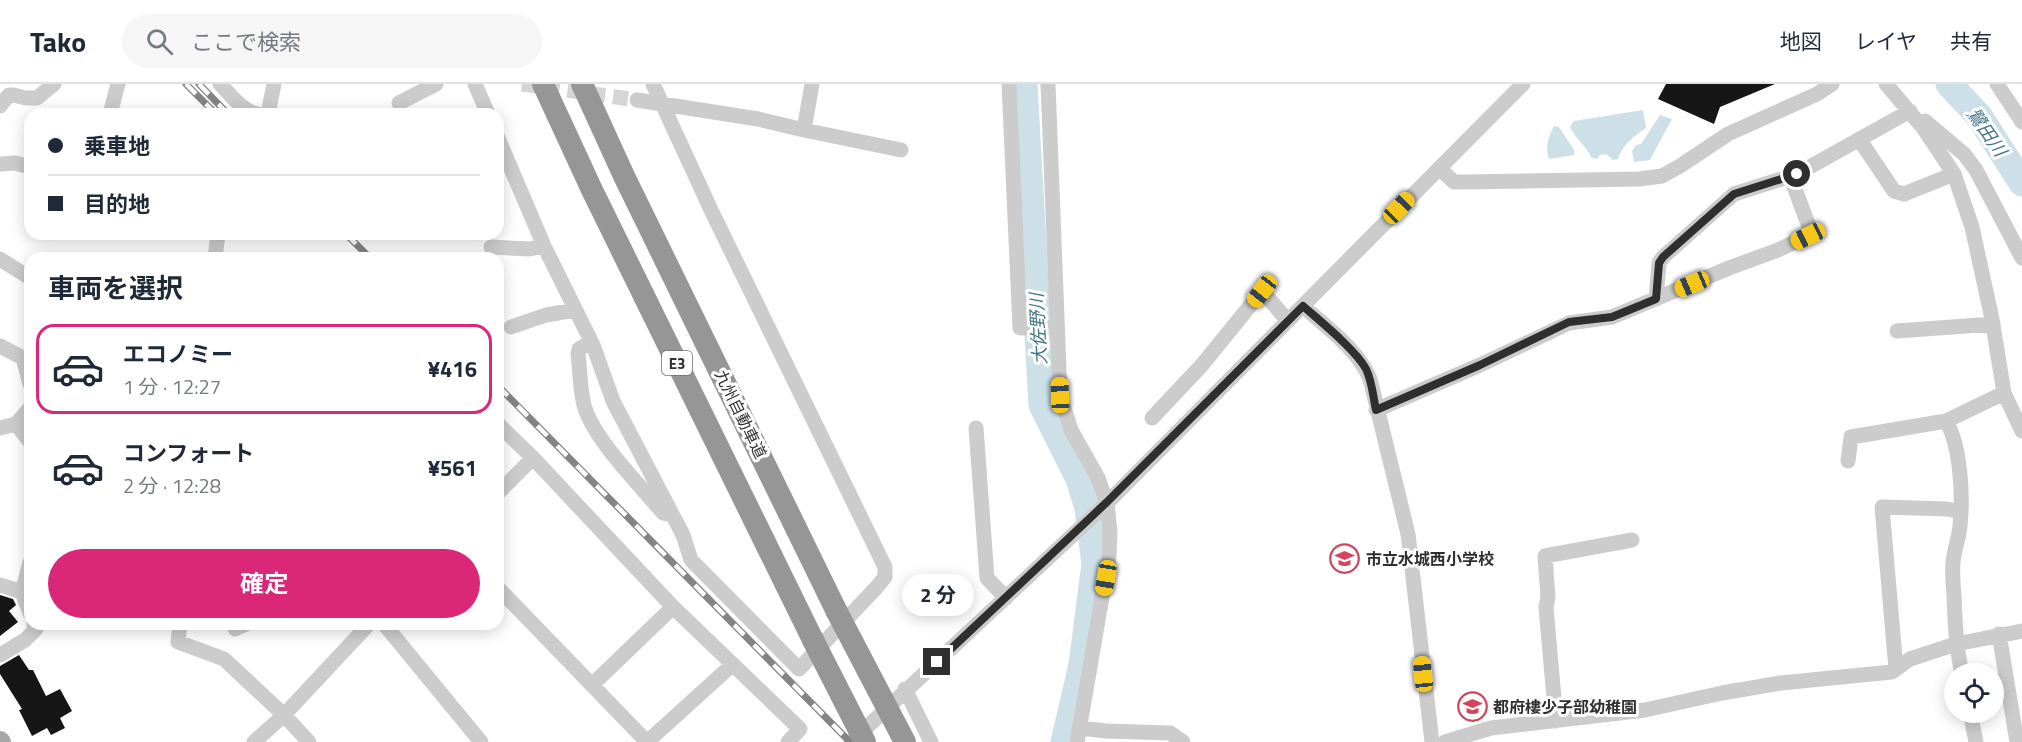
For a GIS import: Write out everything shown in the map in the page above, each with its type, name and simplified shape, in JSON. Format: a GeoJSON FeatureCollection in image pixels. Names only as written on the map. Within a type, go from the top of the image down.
{"type":"FeatureCollection","features":[{"type":"Feature","properties":{"kind":"highway","name":"E3"},"geometry":{"type":"LineString","coordinates":[[543,84],[592,190],[865,742]]}},
{"type":"Feature","properties":{"kind":"highway","name":"九州自動車道"},"geometry":{"type":"LineString","coordinates":[[582,84],[624,176],[837,612],[904,742]]}},
{"type":"Feature","properties":{"kind":"street"},"geometry":{"type":"LineString","coordinates":[[0,105],[9,95],[37,98],[54,84]]}},
{"type":"Feature","properties":{"kind":"street"},"geometry":{"type":"LineString","coordinates":[[112,108],[118,84]]}},
{"type":"Feature","properties":{"kind":"street"},"geometry":{"type":"LineString","coordinates":[[220,84],[246,108]]}},
{"type":"Feature","properties":{"kind":"street"},"geometry":{"type":"LineString","coordinates":[[269,108],[274,84]]}},
{"type":"Feature","properties":{"kind":"street"},"geometry":{"type":"LineString","coordinates":[[399,103],[436,84]]}},
{"type":"Feature","properties":{"kind":"street"},"geometry":{"type":"LineString","coordinates":[[475,84],[485,108]]}},
{"type":"Feature","properties":{"kind":"street"},"geometry":{"type":"LineString","coordinates":[[504,152],[544,246],[591,342],[613,400],[683,535],[691,560],[799,669],[885,577],[885,567],[717,222],[653,84]]}},
{"type":"Feature","properties":{"kind":"street"},"geometry":{"type":"LineString","coordinates":[[804,130],[812,84]]}},
{"type":"Feature","properties":{"kind":"street"},"geometry":{"type":"LineString","coordinates":[[1009,84],[1020,328],[1057,327]]}},
{"type":"Feature","properties":{"kind":"street"},"geometry":{"type":"LineString","coordinates":[[1048,84],[1060,395],[1071,430],[1098,478],[1107,502],[1110,532],[1109,557],[1078,735],[1106,731],[1170,733],[1180,741]]}},
{"type":"Feature","properties":{"kind":"street"},"geometry":{"type":"LineString","coordinates":[[851,742],[1107,502],[1523,84]]}},
{"type":"Feature","properties":{"kind":"street"},"geometry":{"type":"LineString","coordinates":[[1439,168],[1454,182],[1639,179],[1662,176],[1728,134],[1817,94],[1832,84]]}},
{"type":"Feature","properties":{"kind":"street"},"geometry":{"type":"LineString","coordinates":[[1886,84],[1910,111],[1954,174],[1972,227],[1993,324],[2004,393],[2022,431]]}},
{"type":"Feature","properties":{"kind":"street"},"geometry":{"type":"LineString","coordinates":[[1997,84],[2022,122]]}},
{"type":"Feature","properties":{"kind":"street"},"geometry":{"type":"LineString","coordinates":[[637,100],[758,118],[901,150]]}},
{"type":"Feature","properties":{"kind":"street"},"geometry":{"type":"LineString","coordinates":[[1656,299],[1659,263],[1663,257],[1734,194],[1790,176],[1910,111]]}},
{"type":"Feature","properties":{"kind":"street"},"geometry":{"type":"LineString","coordinates":[[1910,111],[1931,125],[1964,154],[1976,170],[2022,258]]}},
{"type":"Feature","properties":{"kind":"street"},"geometry":{"type":"LineString","coordinates":[[1859,139],[1894,191],[1899,194],[1954,174]]}},
{"type":"Feature","properties":{"kind":"street"},"geometry":{"type":"LineString","coordinates":[[0,164],[15,163],[24,165]]}},
{"type":"Feature","properties":{"kind":"street"},"geometry":{"type":"LineString","coordinates":[[1376,410],[1480,365],[1569,322],[1612,317],[1808,236],[1810,229],[1790,176]]}},
{"type":"Feature","properties":{"kind":"street"},"geometry":{"type":"LineString","coordinates":[[491,247],[529,249],[544,246]]}},
{"type":"Feature","properties":{"kind":"street"},"geometry":{"type":"LineString","coordinates":[[0,259],[24,274]]}},
{"type":"Feature","properties":{"kind":"street"},"geometry":{"type":"LineString","coordinates":[[1152,418],[1202,365],[1262,291],[1288,321]]}},
{"type":"Feature","properties":{"kind":"street"},"geometry":{"type":"LineString","coordinates":[[1303,306],[1357,356],[1370,379],[1408,534],[1432,742]]}},
{"type":"Feature","properties":{"kind":"street"},"geometry":{"type":"LineString","coordinates":[[511,327],[546,315],[575,310]]}},
{"type":"Feature","properties":{"kind":"street"},"geometry":{"type":"LineString","coordinates":[[1897,331],[1993,324]]}},
{"type":"Feature","properties":{"kind":"street"},"geometry":{"type":"LineString","coordinates":[[591,342],[579,349],[578,354],[584,404],[590,420],[598,436],[663,513],[673,515]]}},
{"type":"Feature","properties":{"kind":"street"},"geometry":{"type":"LineString","coordinates":[[0,346],[23,358],[24,362]]}},
{"type":"Feature","properties":{"kind":"street"},"geometry":{"type":"LineString","coordinates":[[1848,461],[1851,437],[1946,421],[2004,393]]}},
{"type":"Feature","properties":{"kind":"street"},"geometry":{"type":"LineString","coordinates":[[0,429],[16,424],[24,415]]}},
{"type":"Feature","properties":{"kind":"street"},"geometry":{"type":"LineString","coordinates":[[1946,421],[1954,442],[1961,512],[1953,563],[1956,644],[1960,663]]}},
{"type":"Feature","properties":{"kind":"street"},"geometry":{"type":"LineString","coordinates":[[16,424],[24,434]]}},
{"type":"Feature","properties":{"kind":"street"},"geometry":{"type":"LineString","coordinates":[[976,428],[987,578],[1006,598]]}},
{"type":"Feature","properties":{"kind":"street"},"geometry":{"type":"LineString","coordinates":[[504,430],[673,607],[800,729],[788,742]]}},
{"type":"Feature","properties":{"kind":"street"},"geometry":{"type":"LineString","coordinates":[[504,487],[533,458]]}},
{"type":"Feature","properties":{"kind":"street"},"geometry":{"type":"LineString","coordinates":[[1896,669],[1882,507],[1947,509],[1961,512]]}},
{"type":"Feature","properties":{"kind":"street"},"geometry":{"type":"LineString","coordinates":[[1556,721],[1546,607],[1548,597],[1545,556],[1632,540]]}},
{"type":"Feature","properties":{"kind":"street"},"geometry":{"type":"LineString","coordinates":[[24,584],[22,592],[24,597]]}},
{"type":"Feature","properties":{"kind":"street"},"geometry":{"type":"LineString","coordinates":[[0,585],[22,592]]}},
{"type":"Feature","properties":{"kind":"street"},"geometry":{"type":"LineString","coordinates":[[504,594],[647,742],[732,665]]}},
{"type":"Feature","properties":{"kind":"street"},"geometry":{"type":"LineString","coordinates":[[593,684],[673,607]]}},
{"type":"Feature","properties":{"kind":"street"},"geometry":{"type":"LineString","coordinates":[[0,656],[25,640],[35,630]]}},
{"type":"Feature","properties":{"kind":"street"},"geometry":{"type":"LineString","coordinates":[[179,630],[178,642],[224,659],[284,715],[309,742]]}},
{"type":"Feature","properties":{"kind":"street"},"geometry":{"type":"LineString","coordinates":[[254,742],[284,715],[363,630]]}},
{"type":"Feature","properties":{"kind":"street"},"geometry":{"type":"LineString","coordinates":[[389,630],[481,742]]}},
{"type":"Feature","properties":{"kind":"street"},"geometry":{"type":"LineString","coordinates":[[1445,742],[1491,728],[1645,710],[1780,683],[1892,672],[1910,659],[1956,644],[2022,631]]}},
{"type":"Feature","properties":{"kind":"street"},"geometry":{"type":"LineString","coordinates":[[2000,634],[2017,742]]}},
{"type":"Feature","properties":{"kind":"street"},"geometry":{"type":"LineString","coordinates":[[905,689],[931,742]]}},
{"type":"Feature","properties":{"kind":"street"},"geometry":{"type":"LineString","coordinates":[[1972,723],[1976,742]]}},
{"type":"Feature","properties":{"kind":"shaded area"},"geometry":{"type":"Polygon","coordinates":[[[1643,110],[1646,128],[1625,145],[1618,159],[1613,160],[1606,154],[1600,155],[1597,159],[1592,158],[1570,127],[1574,121],[1643,110]]]}},
{"type":"Feature","properties":{"kind":"shaded area"},"geometry":{"type":"Polygon","coordinates":[[[1660,115],[1672,119],[1650,160],[1634,162],[1632,151],[1636,145],[1641,144],[1660,115]]]}},
{"type":"Feature","properties":{"kind":"shaded area"},"geometry":{"type":"Polygon","coordinates":[[[1554,126],[1559,127],[1574,150],[1574,155],[1549,159],[1548,142],[1554,126]]]}},
{"type":"Feature","properties":{"kind":"building"},"geometry":{"type":"Polygon","coordinates":[[[1666,84],[1775,84],[1720,107],[1714,124],[1658,99],[1666,84]]]}},
{"type":"Feature","properties":{"kind":"building"},"geometry":{"type":"Polygon","coordinates":[[[0,595],[13,599],[16,605],[9,611],[18,622],[0,636],[0,595]]]}},
{"type":"Feature","properties":{"kind":"building"},"geometry":{"type":"Polygon","coordinates":[[[19,655],[29,670],[33,670],[46,696],[60,689],[72,711],[60,718],[65,728],[51,735],[47,728],[32,736],[19,710],[22,709],[0,674],[0,666],[19,655]]]}},
{"type":"Feature","properties":{"kind":"waterway","name":"大佐野川"},"geometry":{"type":"LineString","coordinates":[[1024,84],[1042,405],[1079,479],[1088,508],[1095,564],[1082,665],[1064,742]]}},
{"type":"Feature","properties":{"kind":"waterway","name":"鷺田川"},"geometry":{"type":"LineString","coordinates":[[1949,84],[1979,116],[2022,183]]}},
{"type":"Feature","properties":{"kind":"tunnel"},"geometry":{"type":"LineString","coordinates":[[522,84],[637,100]]}},
{"type":"Feature","properties":{"kind":"railway"},"geometry":{"type":"LineString","coordinates":[[186,84],[210,108]]}},
{"type":"Feature","properties":{"kind":"railway"},"geometry":{"type":"LineString","coordinates":[[199,84],[222,108]]}},
{"type":"Feature","properties":{"kind":"railway"},"geometry":{"type":"LineString","coordinates":[[352,240],[364,252]]}},
{"type":"Feature","properties":{"kind":"railway"},"geometry":{"type":"LineString","coordinates":[[504,392],[850,742]]}},
{"type":"Feature","properties":{"kind":"place","name":"市立水城西小学校"},"geometry":{"type":"Point","coordinates":[1345,559]}},
{"type":"Feature","properties":{"kind":"place","name":"都府樓少子部幼稚園"},"geometry":{"type":"Point","coordinates":[1472,707]}},
{"type":"Feature","properties":{"kind":"route"},"geometry":{"type":"LineString","coordinates":[[937,662],[1107,502],[1303,306],[1357,356],[1365,367],[1370,379],[1376,410],[1480,365],[1569,322],[1612,317],[1656,299],[1659,263],[1663,257],[1734,194],[1797,174]]}}]}
